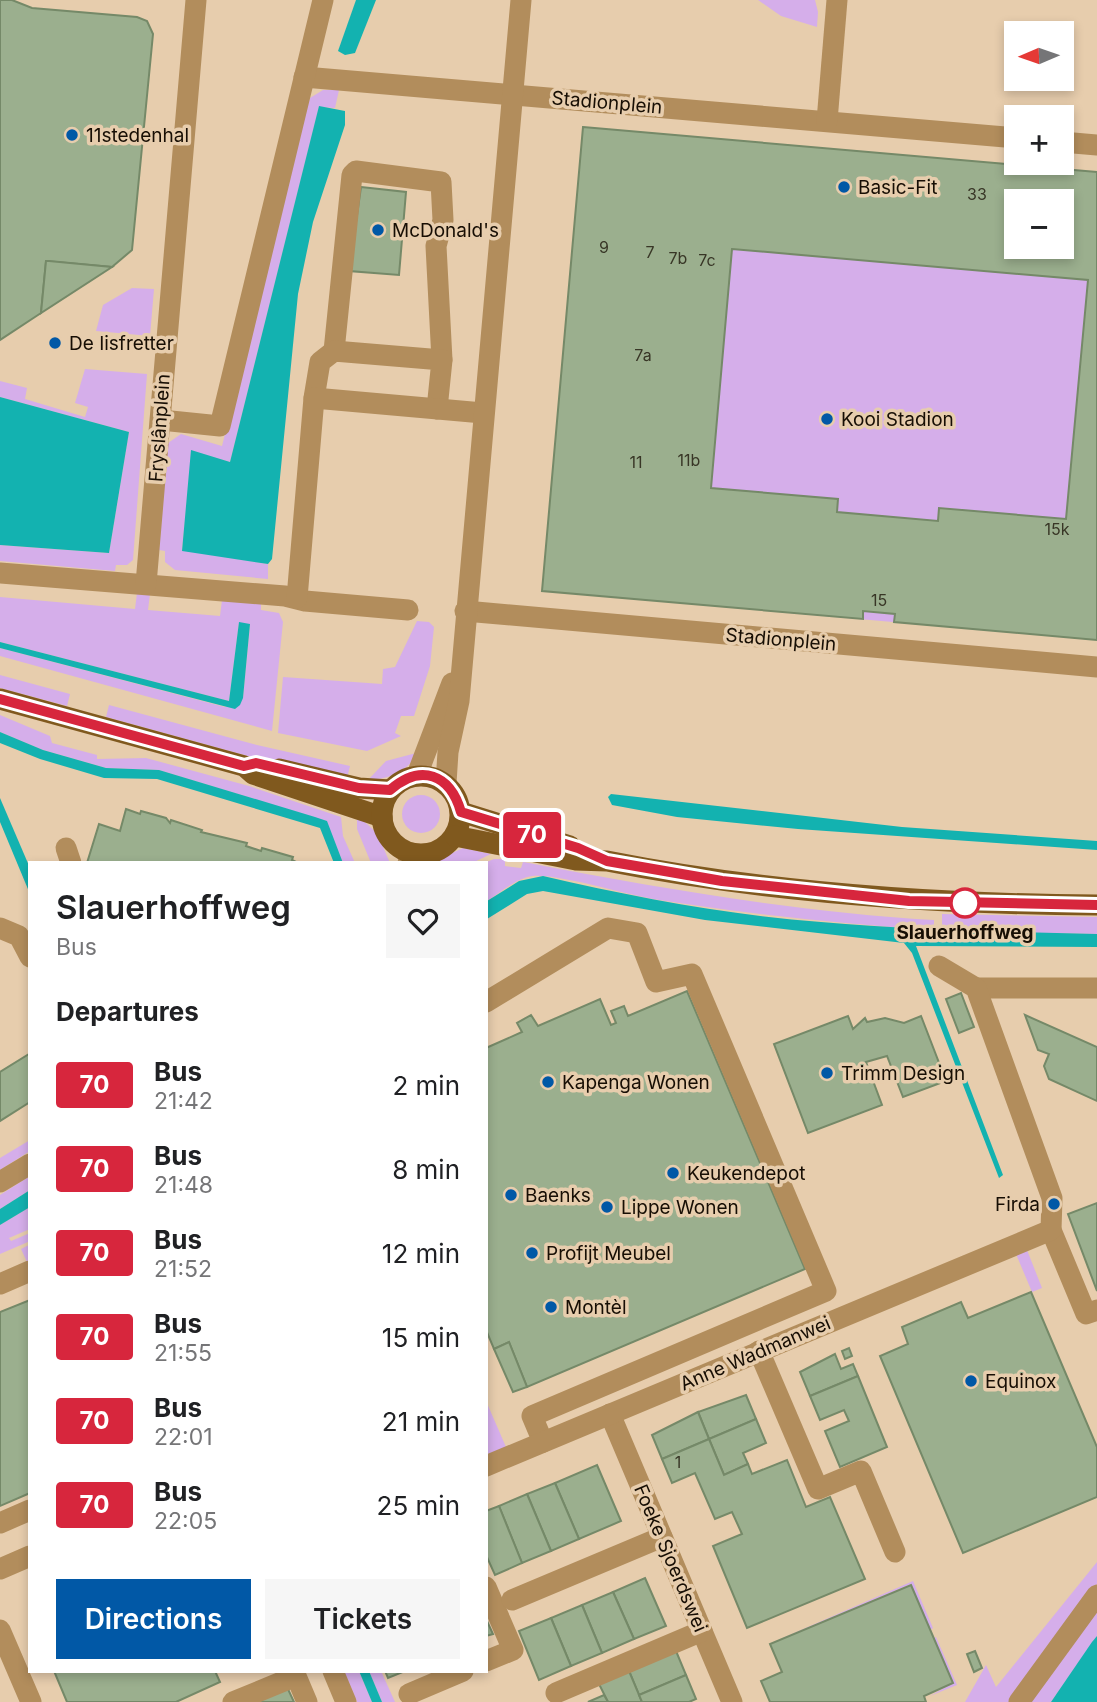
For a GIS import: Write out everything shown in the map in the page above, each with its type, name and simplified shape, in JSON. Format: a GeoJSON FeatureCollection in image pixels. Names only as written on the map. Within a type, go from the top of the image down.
{"type":"FeatureCollection","features":[{"type":"Feature","properties":{"kind":"main road"},"geometry":{"type":"LineString","coordinates":[[0,699],[244,766],[253,774],[382,817]]}},
{"type":"Feature","properties":{"kind":"main road"},"geometry":{"type":"LineString","coordinates":[[244,766],[256,763],[359,788],[390,790]]}},
{"type":"Feature","properties":{"kind":"main road"},"geometry":{"type":"LineString","coordinates":[[417,775],[432,776],[446,783],[457,796],[461,812],[455,836],[444,848],[410,858],[386,833],[382,817],[383,803],[390,790],[402,780],[417,775]]}},
{"type":"Feature","properties":{"kind":"main road"},"geometry":{"type":"LineString","coordinates":[[461,812],[578,848],[607,861]]}},
{"type":"Feature","properties":{"kind":"main road"},"geometry":{"type":"LineString","coordinates":[[455,836],[576,860],[607,861],[809,892],[909,901],[1097,905]]}},
{"type":"Feature","properties":{"kind":"street","name":"Fryslânplein"},"geometry":{"type":"LineString","coordinates":[[146,584],[196,0]]}},
{"type":"Feature","properties":{"kind":"street"},"geometry":{"type":"LineString","coordinates":[[161,420],[220,426],[323,0]]}},
{"type":"Feature","properties":{"kind":"street"},"geometry":{"type":"LineString","coordinates":[[446,783],[448,752],[458,701],[521,0]]}},
{"type":"Feature","properties":{"kind":"street"},"geometry":{"type":"LineString","coordinates":[[827,121],[837,0]]}},
{"type":"Feature","properties":{"kind":"street","name":"Stadionplein"},"geometry":{"type":"LineString","coordinates":[[304,77],[1004,137]]}},
{"type":"Feature","properties":{"kind":"street"},"geometry":{"type":"LineString","coordinates":[[1074,143],[1097,145]]}},
{"type":"Feature","properties":{"kind":"street"},"geometry":{"type":"LineString","coordinates":[[334,351],[352,175],[356,171],[386,165],[422,177],[429,186],[429,220],[436,246],[442,359],[437,409]]}},
{"type":"Feature","properties":{"kind":"street"},"geometry":{"type":"LineString","coordinates":[[297,598],[314,398],[320,362],[334,351],[442,359]]}},
{"type":"Feature","properties":{"kind":"street"},"geometry":{"type":"LineString","coordinates":[[314,398],[483,413]]}},
{"type":"Feature","properties":{"kind":"street"},"geometry":{"type":"LineString","coordinates":[[0,573],[146,584],[408,610]]}},
{"type":"Feature","properties":{"kind":"street","name":"Stadionplein"},"geometry":{"type":"LineString","coordinates":[[465,611],[1097,667]]}},
{"type":"Feature","properties":{"kind":"street"},"geometry":{"type":"LineString","coordinates":[[417,775],[446,696],[460,669]]}},
{"type":"Feature","properties":{"kind":"street"},"geometry":{"type":"LineString","coordinates":[[0,928],[19,936],[28,953]]}},
{"type":"Feature","properties":{"kind":"street"},"geometry":{"type":"LineString","coordinates":[[488,1001],[608,928],[637,933],[656,982],[692,974],[826,1291],[532,1416],[543,1442]]}},
{"type":"Feature","properties":{"kind":"street"},"geometry":{"type":"LineString","coordinates":[[939,966],[976,988],[1097,988]]}},
{"type":"Feature","properties":{"kind":"street"},"geometry":{"type":"LineString","coordinates":[[976,988],[1052,1198],[1051,1230],[1086,1314],[1097,1310]]}},
{"type":"Feature","properties":{"kind":"street"},"geometry":{"type":"LineString","coordinates":[[0,1182],[28,1165]]}},
{"type":"Feature","properties":{"kind":"street","name":"Anne Wadmanwei"},"geometry":{"type":"LineString","coordinates":[[488,1465],[1051,1230]]}},
{"type":"Feature","properties":{"kind":"street"},"geometry":{"type":"LineString","coordinates":[[0,1284],[28,1272]]}},
{"type":"Feature","properties":{"kind":"street"},"geometry":{"type":"LineString","coordinates":[[760,1351],[818,1489],[861,1471],[895,1552]]}},
{"type":"Feature","properties":{"kind":"street","name":"Foeke Sjoerdswei"},"geometry":{"type":"LineString","coordinates":[[610,1414],[732,1702]]}},
{"type":"Feature","properties":{"kind":"street"},"geometry":{"type":"LineString","coordinates":[[0,1523],[28,1511]]}},
{"type":"Feature","properties":{"kind":"street"},"geometry":{"type":"LineString","coordinates":[[512,1600],[662,1536]]}},
{"type":"Feature","properties":{"kind":"street"},"geometry":{"type":"LineString","coordinates":[[0,1569],[28,1557]]}},
{"type":"Feature","properties":{"kind":"street"},"geometry":{"type":"LineString","coordinates":[[488,1592],[513,1650],[488,1660]]}},
{"type":"Feature","properties":{"kind":"street"},"geometry":{"type":"LineString","coordinates":[[1019,1702],[1097,1595]]}},
{"type":"Feature","properties":{"kind":"street"},"geometry":{"type":"LineString","coordinates":[[0,1630],[31,1702]]}},
{"type":"Feature","properties":{"kind":"street"},"geometry":{"type":"LineString","coordinates":[[556,1693],[702,1631]]}},
{"type":"Feature","properties":{"kind":"street"},"geometry":{"type":"LineString","coordinates":[[299,1682],[319,1673]]}},
{"type":"Feature","properties":{"kind":"street"},"geometry":{"type":"LineString","coordinates":[[334,1673],[346,1702]]}},
{"type":"Feature","properties":{"kind":"street"},"geometry":{"type":"LineString","coordinates":[[409,1694],[458,1673]]}},
{"type":"Feature","properties":{"kind":"street"},"geometry":{"type":"LineString","coordinates":[[233,1702],[296,1676],[307,1702]]}},
{"type":"Feature","properties":{"kind":"shaded area"},"geometry":{"type":"Polygon","coordinates":[[[758,0],[815,0],[818,12],[817,27],[781,16],[758,0]]]}},
{"type":"Feature","properties":{"kind":"shaded area"},"geometry":{"type":"Polygon","coordinates":[[[323,90],[339,90],[335,108],[319,107],[230,462],[192,451],[182,550],[268,564],[268,579],[175,570],[165,562],[165,551],[159,550],[168,443],[181,434],[222,446],[307,107],[310,98],[323,90]]]}},
{"type":"Feature","properties":{"kind":"shaded area","name":"Kooi Stadion"},"geometry":{"type":"Polygon","coordinates":[[[583,127],[1004,164],[1004,175],[1074,175],[1074,170],[1097,172],[1097,640],[542,591],[583,127]]]}},
{"type":"Feature","properties":{"kind":"shaded area"},"geometry":{"type":"Polygon","coordinates":[[[132,288],[154,289],[150,336],[96,331],[103,305],[132,288]]]}},
{"type":"Feature","properties":{"kind":"shaded area"},"geometry":{"type":"Polygon","coordinates":[[[85,369],[147,374],[133,560],[127,565],[116,565],[115,571],[0,561],[0,545],[109,553],[129,432],[0,397],[0,381],[27,388],[25,399],[85,417],[88,407],[75,403],[85,369]]]}},
{"type":"Feature","properties":{"kind":"shaded area"},"geometry":{"type":"Polygon","coordinates":[[[137,593],[150,594],[148,610],[220,616],[222,600],[261,603],[261,610],[279,613],[283,622],[272,731],[0,656],[0,648],[225,707],[243,698],[250,625],[239,623],[229,701],[0,642],[0,597],[135,609],[137,593]]]}},
{"type":"Feature","properties":{"kind":"shaded area"},"geometry":{"type":"Polygon","coordinates":[[[417,621],[429,622],[434,627],[430,666],[414,716],[401,716],[395,733],[401,736],[367,751],[278,733],[283,677],[382,684],[383,669],[395,667],[417,621]]]}},
{"type":"Feature","properties":{"kind":"shaded area"},"geometry":{"type":"Polygon","coordinates":[[[0,675],[70,694],[67,706],[0,688],[0,675]]]}},
{"type":"Feature","properties":{"kind":"shaded area"},"geometry":{"type":"Polygon","coordinates":[[[109,705],[257,745],[350,766],[347,778],[255,758],[106,717],[109,705]]]}},
{"type":"Feature","properties":{"kind":"shaded area"},"geometry":{"type":"Polygon","coordinates":[[[0,715],[50,736],[52,743],[97,755],[97,759],[146,758],[249,786],[341,817],[343,836],[354,861],[342,861],[326,821],[159,770],[106,768],[43,750],[0,732],[0,715]]]}},
{"type":"Feature","properties":{"kind":"shaded area"},"geometry":{"type":"Polygon","coordinates":[[[420,752],[398,773],[368,780],[386,761],[420,752]]]}},
{"type":"Feature","properties":{"kind":"shaded area"},"geometry":{"type":"Polygon","coordinates":[[[421,795],[434,801],[440,814],[434,827],[421,833],[408,827],[402,814],[408,801],[421,795]]]}},
{"type":"Feature","properties":{"kind":"shaded area"},"geometry":{"type":"Polygon","coordinates":[[[357,815],[377,833],[389,861],[370,861],[357,829],[357,815]]]}},
{"type":"Feature","properties":{"kind":"shaded area"},"geometry":{"type":"Polygon","coordinates":[[[463,848],[491,854],[476,861],[435,861],[463,848]]]}},
{"type":"Feature","properties":{"kind":"shaded area"},"geometry":{"type":"Polygon","coordinates":[[[505,859],[505,866],[521,868],[523,862],[781,905],[934,920],[934,930],[829,922],[723,909],[653,899],[544,876],[520,880],[488,900],[488,861],[505,859]]]}},
{"type":"Feature","properties":{"kind":"shaded area"},"geometry":{"type":"Polygon","coordinates":[[[942,914],[1097,917],[1097,934],[942,931],[942,914]]]}},
{"type":"Feature","properties":{"kind":"shaded area"},"geometry":{"type":"Polygon","coordinates":[[[28,1141],[28,1152],[0,1170],[0,1158],[28,1141]]]}},
{"type":"Feature","properties":{"kind":"shaded area"},"geometry":{"type":"Polygon","coordinates":[[[28,1177],[28,1191],[0,1209],[0,1195],[28,1177]]]}},
{"type":"Feature","properties":{"kind":"shaded area"},"geometry":{"type":"Polygon","coordinates":[[[28,1208],[28,1230],[9,1238],[11,1241],[28,1234],[28,1242],[0,1254],[0,1225],[28,1208]]]}},
{"type":"Feature","properties":{"kind":"shaded area"},"geometry":{"type":"Polygon","coordinates":[[[28,1246],[28,1262],[27,1262],[21,1249],[28,1246]]]}},
{"type":"Feature","properties":{"kind":"shaded area"},"geometry":{"type":"Polygon","coordinates":[[[1027,1250],[1042,1288],[1032,1292],[1016,1254],[1027,1250]]]}},
{"type":"Feature","properties":{"kind":"shaded area"},"geometry":{"type":"Polygon","coordinates":[[[488,1406],[506,1447],[488,1454],[488,1406]]]}},
{"type":"Feature","properties":{"kind":"shaded area"},"geometry":{"type":"Polygon","coordinates":[[[1097,1562],[1097,1584],[1011,1702],[965,1702],[986,1665],[996,1687],[1097,1562]]]}},
{"type":"Feature","properties":{"kind":"shaded area"},"geometry":{"type":"Polygon","coordinates":[[[913,1581],[933,1628],[930,1630],[911,1584],[778,1640],[913,1581]]]}},
{"type":"Feature","properties":{"kind":"shaded area"},"geometry":{"type":"Polygon","coordinates":[[[1097,1607],[1097,1636],[1051,1702],[1027,1702],[1097,1607]]]}},
{"type":"Feature","properties":{"kind":"shaded area"},"geometry":{"type":"Polygon","coordinates":[[[936,1637],[957,1685],[930,1696],[953,1683],[934,1638],[936,1637]]]}},
{"type":"Feature","properties":{"kind":"shaded area"},"geometry":{"type":"Polygon","coordinates":[[[345,1673],[360,1673],[372,1702],[357,1702],[345,1673]]]}},
{"type":"Feature","properties":{"kind":"shaded area"},"geometry":{"type":"Polygon","coordinates":[[[370,1673],[382,1673],[395,1702],[382,1702],[370,1673]]]}},
{"type":"Feature","properties":{"kind":"water"},"geometry":{"type":"Polygon","coordinates":[[[356,0],[376,0],[355,53],[345,55],[338,51],[356,0]]]}},
{"type":"Feature","properties":{"kind":"water"},"geometry":{"type":"Polygon","coordinates":[[[319,106],[345,111],[345,125],[313,222],[298,294],[272,559],[268,564],[182,551],[191,450],[230,462],[319,106]]]}},
{"type":"Feature","properties":{"kind":"water"},"geometry":{"type":"Polygon","coordinates":[[[0,397],[129,432],[109,553],[0,545],[0,397]]]}},
{"type":"Feature","properties":{"kind":"water"},"geometry":{"type":"Polygon","coordinates":[[[239,622],[250,624],[243,698],[235,709],[0,648],[0,642],[229,701],[239,622]]]}},
{"type":"Feature","properties":{"kind":"water"},"geometry":{"type":"Polygon","coordinates":[[[0,732],[43,750],[106,768],[159,770],[327,821],[342,861],[333,861],[320,828],[157,779],[104,778],[40,759],[0,743],[0,732]]]}},
{"type":"Feature","properties":{"kind":"water"},"geometry":{"type":"Polygon","coordinates":[[[611,794],[902,827],[1097,841],[1097,850],[798,829],[677,817],[612,805],[608,797],[611,794]]]}},
{"type":"Feature","properties":{"kind":"water"},"geometry":{"type":"Polygon","coordinates":[[[0,798],[28,863],[28,889],[0,822],[0,798]]]}},
{"type":"Feature","properties":{"kind":"water"},"geometry":{"type":"Polygon","coordinates":[[[543,876],[681,904],[786,919],[924,929],[1097,934],[1097,947],[916,946],[1003,1175],[999,1178],[912,953],[904,943],[705,920],[543,891],[527,894],[488,918],[488,900],[519,881],[543,876]]]}},
{"type":"Feature","properties":{"kind":"water"},"geometry":{"type":"Polygon","coordinates":[[[28,1191],[28,1208],[0,1225],[0,1209],[28,1191]]]}},
{"type":"Feature","properties":{"kind":"water"},"geometry":{"type":"Polygon","coordinates":[[[1097,1636],[1097,1702],[1051,1702],[1092,1642],[1097,1636]]]}},
{"type":"Feature","properties":{"kind":"water"},"geometry":{"type":"Polygon","coordinates":[[[360,1673],[370,1673],[382,1702],[372,1702],[360,1673]]]}},
{"type":"Feature","properties":{"kind":"building","name":"11stedenhal"},"geometry":{"type":"Polygon","coordinates":[[[0,0],[12,0],[32,8],[137,17],[147,21],[153,34],[132,250],[112,267],[46,261],[41,313],[0,340],[0,0]]]}},
{"type":"Feature","properties":{"kind":"building","name":"Kooi Stadion"},"geometry":{"type":"Polygon","coordinates":[[[583,127],[1004,164],[1004,175],[1074,175],[1074,170],[1097,172],[1097,640],[894,622],[895,614],[863,611],[863,619],[542,591],[583,127]],[[732,249],[711,488],[838,499],[837,512],[938,521],[939,508],[1066,519],[1088,280],[732,249]]]}},
{"type":"Feature","properties":{"kind":"building"},"geometry":{"type":"Polygon","coordinates":[[[361,187],[406,192],[399,275],[349,271],[361,187]]]}},
{"type":"Feature","properties":{"kind":"building"},"geometry":{"type":"Polygon","coordinates":[[[46,261],[49,261],[112,267],[41,313],[46,261]]]}},
{"type":"Feature","properties":{"kind":"building"},"geometry":{"type":"Polygon","coordinates":[[[126,809],[140,814],[141,811],[166,818],[170,823],[171,820],[202,830],[201,832],[247,843],[246,846],[261,851],[262,848],[293,857],[294,861],[88,861],[99,824],[120,831],[126,809]]]}},
{"type":"Feature","properties":{"kind":"building"},"geometry":{"type":"Polygon","coordinates":[[[687,991],[805,1269],[527,1387],[509,1342],[494,1349],[488,1335],[488,1047],[522,1032],[517,1023],[531,1015],[538,1026],[600,999],[611,1025],[616,1023],[611,1011],[624,1006],[628,1016],[687,991]]]}},
{"type":"Feature","properties":{"kind":"building"},"geometry":{"type":"Polygon","coordinates":[[[961,993],[974,1027],[959,1033],[946,999],[961,993]]]}},
{"type":"Feature","properties":{"kind":"building"},"geometry":{"type":"Polygon","coordinates":[[[1025,1015],[1097,1047],[1097,1101],[1049,1079],[1044,1066],[1049,1054],[1038,1050],[1025,1015]]]}},
{"type":"Feature","properties":{"kind":"building"},"geometry":{"type":"Polygon","coordinates":[[[848,1016],[853,1029],[865,1018],[867,1022],[885,1018],[904,1023],[921,1016],[946,1081],[903,1097],[887,1056],[866,1062],[882,1105],[808,1133],[774,1044],[848,1016]]]}},
{"type":"Feature","properties":{"kind":"building"},"geometry":{"type":"Polygon","coordinates":[[[28,1055],[28,1103],[0,1121],[0,1072],[28,1055]]]}},
{"type":"Feature","properties":{"kind":"building"},"geometry":{"type":"Polygon","coordinates":[[[1097,1203],[1097,1291],[1068,1214],[1097,1203]]]}},
{"type":"Feature","properties":{"kind":"building"},"geometry":{"type":"Polygon","coordinates":[[[1031,1292],[1097,1447],[1097,1497],[963,1553],[880,1356],[908,1344],[902,1327],[961,1302],[968,1318],[1031,1292]]]}},
{"type":"Feature","properties":{"kind":"building"},"geometry":{"type":"Polygon","coordinates":[[[28,1301],[28,1494],[0,1506],[0,1312],[28,1301]]]}},
{"type":"Feature","properties":{"kind":"building"},"geometry":{"type":"Polygon","coordinates":[[[509,1342],[527,1387],[513,1392],[494,1349],[509,1342]]]}},
{"type":"Feature","properties":{"kind":"building"},"geometry":{"type":"Polygon","coordinates":[[[849,1348],[852,1356],[845,1359],[842,1351],[849,1348]]]}},
{"type":"Feature","properties":{"kind":"building"},"geometry":{"type":"Polygon","coordinates":[[[835,1354],[841,1369],[853,1364],[858,1376],[810,1396],[800,1372],[835,1354]]]}},
{"type":"Feature","properties":{"kind":"building"},"geometry":{"type":"Polygon","coordinates":[[[858,1376],[887,1447],[840,1467],[825,1431],[849,1421],[844,1410],[820,1420],[810,1396],[858,1376]]]}},
{"type":"Feature","properties":{"kind":"building"},"geometry":{"type":"Polygon","coordinates":[[[746,1395],[756,1419],[709,1439],[698,1412],[746,1395]]]}},
{"type":"Feature","properties":{"kind":"building"},"geometry":{"type":"Polygon","coordinates":[[[698,1412],[709,1439],[662,1459],[652,1435],[698,1412]]]}},
{"type":"Feature","properties":{"kind":"building"},"geometry":{"type":"Polygon","coordinates":[[[756,1419],[766,1443],[743,1453],[748,1464],[724,1475],[709,1439],[756,1419]]]}},
{"type":"Feature","properties":{"kind":"building"},"geometry":{"type":"Polygon","coordinates":[[[709,1439],[724,1475],[748,1464],[752,1474],[787,1460],[806,1507],[830,1497],[865,1579],[747,1628],[713,1546],[742,1534],[732,1512],[715,1519],[695,1473],[672,1483],[662,1459],[709,1439]]]}},
{"type":"Feature","properties":{"kind":"building"},"geometry":{"type":"Polygon","coordinates":[[[597,1465],[621,1521],[579,1539],[555,1483],[597,1465]]]}},
{"type":"Feature","properties":{"kind":"building"},"geometry":{"type":"Polygon","coordinates":[[[555,1483],[579,1539],[551,1551],[527,1494],[555,1483]]]}},
{"type":"Feature","properties":{"kind":"building"},"geometry":{"type":"Polygon","coordinates":[[[527,1494],[551,1551],[522,1563],[499,1506],[527,1494]]]}},
{"type":"Feature","properties":{"kind":"building"},"geometry":{"type":"Polygon","coordinates":[[[499,1506],[522,1563],[495,1575],[488,1559],[488,1510],[499,1506]]]}},
{"type":"Feature","properties":{"kind":"building"},"geometry":{"type":"Polygon","coordinates":[[[645,1578],[666,1626],[634,1639],[613,1592],[645,1578]]]}},
{"type":"Feature","properties":{"kind":"building"},"geometry":{"type":"Polygon","coordinates":[[[911,1585],[953,1683],[924,1696],[926,1702],[770,1702],[761,1681],[782,1672],[770,1644],[911,1585]]]}},
{"type":"Feature","properties":{"kind":"building"},"geometry":{"type":"Polygon","coordinates":[[[613,1592],[634,1639],[602,1653],[582,1605],[613,1592]]]}},
{"type":"Feature","properties":{"kind":"building"},"geometry":{"type":"Polygon","coordinates":[[[582,1605],[602,1653],[571,1666],[551,1618],[582,1605]]]}},
{"type":"Feature","properties":{"kind":"building"},"geometry":{"type":"Polygon","coordinates":[[[551,1618],[571,1666],[539,1680],[519,1631],[551,1618]]]}},
{"type":"Feature","properties":{"kind":"building"},"geometry":{"type":"Polygon","coordinates":[[[676,1651],[686,1675],[639,1695],[629,1671],[676,1651]]]}},
{"type":"Feature","properties":{"kind":"building"},"geometry":{"type":"Polygon","coordinates":[[[975,1651],[982,1668],[974,1672],[967,1654],[975,1651]]]}},
{"type":"Feature","properties":{"kind":"building"},"geometry":{"type":"Polygon","coordinates":[[[629,1671],[642,1702],[608,1702],[599,1684],[629,1671]]]}},
{"type":"Feature","properties":{"kind":"building"},"geometry":{"type":"Polygon","coordinates":[[[55,1673],[216,1673],[220,1682],[176,1702],[67,1702],[55,1673]]]}},
{"type":"Feature","properties":{"kind":"building"},"geometry":{"type":"Polygon","coordinates":[[[386,1673],[400,1673],[388,1678],[386,1673]]]}},
{"type":"Feature","properties":{"kind":"building"},"geometry":{"type":"Polygon","coordinates":[[[686,1675],[696,1699],[689,1702],[642,1702],[639,1695],[686,1675]]]}},
{"type":"Feature","properties":{"kind":"building"},"geometry":{"type":"Polygon","coordinates":[[[287,1687],[294,1702],[251,1702],[287,1687]]]}},
{"type":"Feature","properties":{"kind":"building"},"geometry":{"type":"Polygon","coordinates":[[[604,1695],[608,1702],[588,1702],[604,1695]]]}},
{"type":"Feature","properties":{"kind":"bus line","name":"70"},"geometry":{"type":"LineString","coordinates":[[0,699],[244,766],[256,763],[359,788],[390,790],[402,780],[417,775],[432,776],[446,783],[457,796],[461,812],[578,848],[607,861],[636,867],[809,892],[909,901],[1097,905]]}},
{"type":"Feature","properties":{"kind":"place","name":"11stedenhal"},"geometry":{"type":"Point","coordinates":[72,135]}},
{"type":"Feature","properties":{"kind":"place","name":"Basic-Fit"},"geometry":{"type":"Point","coordinates":[844,187]}},
{"type":"Feature","properties":{"kind":"place","name":"McDonald's"},"geometry":{"type":"Point","coordinates":[378,230]}},
{"type":"Feature","properties":{"kind":"place","name":"De Iisfretter"},"geometry":{"type":"Point","coordinates":[55,343]}},
{"type":"Feature","properties":{"kind":"place","name":"Kooi Stadion"},"geometry":{"type":"Point","coordinates":[827,419]}},
{"type":"Feature","properties":{"kind":"place","name":"Slauerhoffweg"},"geometry":{"type":"Point","coordinates":[965,903]}},
{"type":"Feature","properties":{"kind":"place","name":"Trimm Design"},"geometry":{"type":"Point","coordinates":[827,1073]}},
{"type":"Feature","properties":{"kind":"place","name":"Kapenga Wonen"},"geometry":{"type":"Point","coordinates":[548,1082]}},
{"type":"Feature","properties":{"kind":"place","name":"Keukendepot"},"geometry":{"type":"Point","coordinates":[673,1173]}},
{"type":"Feature","properties":{"kind":"place","name":"Baenks"},"geometry":{"type":"Point","coordinates":[511,1195]}},
{"type":"Feature","properties":{"kind":"place","name":"Firda"},"geometry":{"type":"Point","coordinates":[1054,1204]}},
{"type":"Feature","properties":{"kind":"place","name":"Lippe Wonen"},"geometry":{"type":"Point","coordinates":[607,1207]}},
{"type":"Feature","properties":{"kind":"place","name":"Profijt Meubel"},"geometry":{"type":"Point","coordinates":[532,1253]}},
{"type":"Feature","properties":{"kind":"place","name":"Montèl"},"geometry":{"type":"Point","coordinates":[551,1307]}},
{"type":"Feature","properties":{"kind":"place","name":"Equinox"},"geometry":{"type":"Point","coordinates":[971,1381]}}]}
